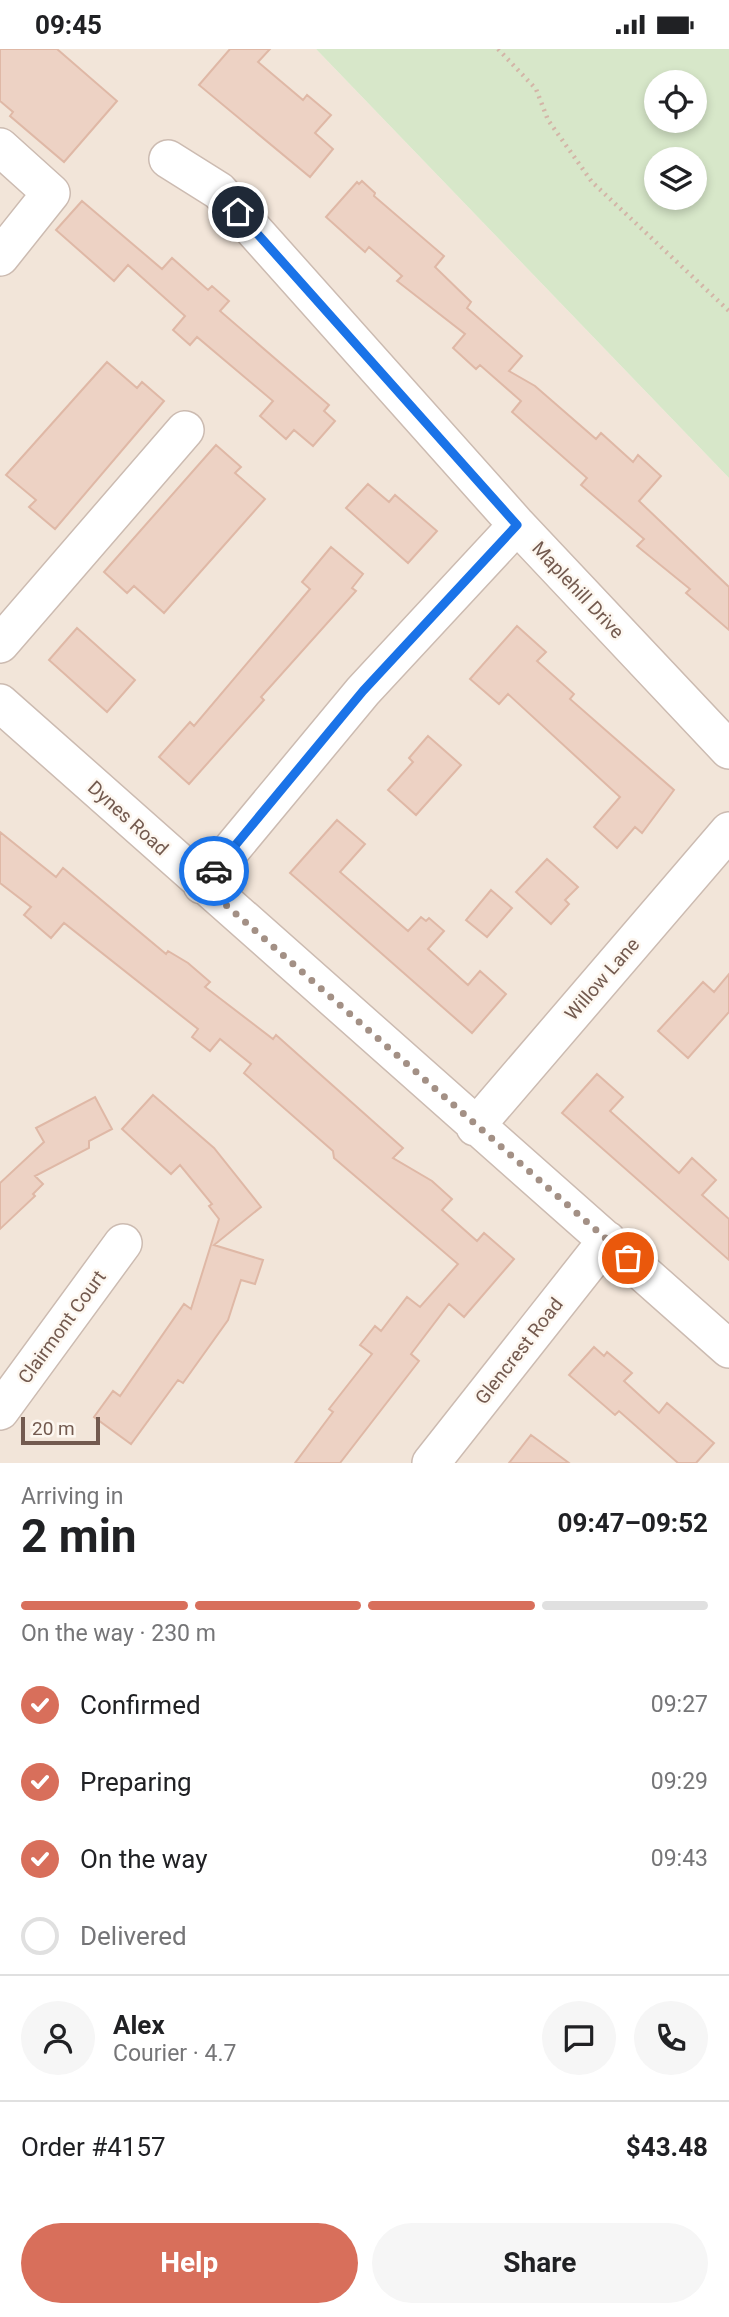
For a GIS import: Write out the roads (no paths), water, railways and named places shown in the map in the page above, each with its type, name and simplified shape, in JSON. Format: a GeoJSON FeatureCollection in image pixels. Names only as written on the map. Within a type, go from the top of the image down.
{"type":"FeatureCollection","features":[{"type":"Feature","properties":{"kind":"street"},"geometry":{"type":"LineString","coordinates":[[0,147],[51,193],[0,257]]}},
{"type":"Feature","properties":{"kind":"street","name":"Maplehill Drive"},"geometry":{"type":"LineString","coordinates":[[168,159],[219,191],[517,525],[729,750]]}},
{"type":"Feature","properties":{"kind":"street"},"geometry":{"type":"LineString","coordinates":[[0,644],[185,430]]}},
{"type":"Feature","properties":{"kind":"street"},"geometry":{"type":"LineString","coordinates":[[202,884],[363,691],[517,525]]}},
{"type":"Feature","properties":{"kind":"street","name":"Dynes Road"},"geometry":{"type":"LineString","coordinates":[[0,703],[475,1127],[729,1349]]}},
{"type":"Feature","properties":{"kind":"street","name":"Willow Lane"},"geometry":{"type":"LineString","coordinates":[[475,1127],[729,831]]}},
{"type":"Feature","properties":{"kind":"street","name":"Glencrest Road"},"geometry":{"type":"LineString","coordinates":[[431,1463],[607,1240]]}},
{"type":"Feature","properties":{"kind":"street","name":"Clairmont Court"},"geometry":{"type":"LineString","coordinates":[[0,1411],[123,1243]]}}]}
